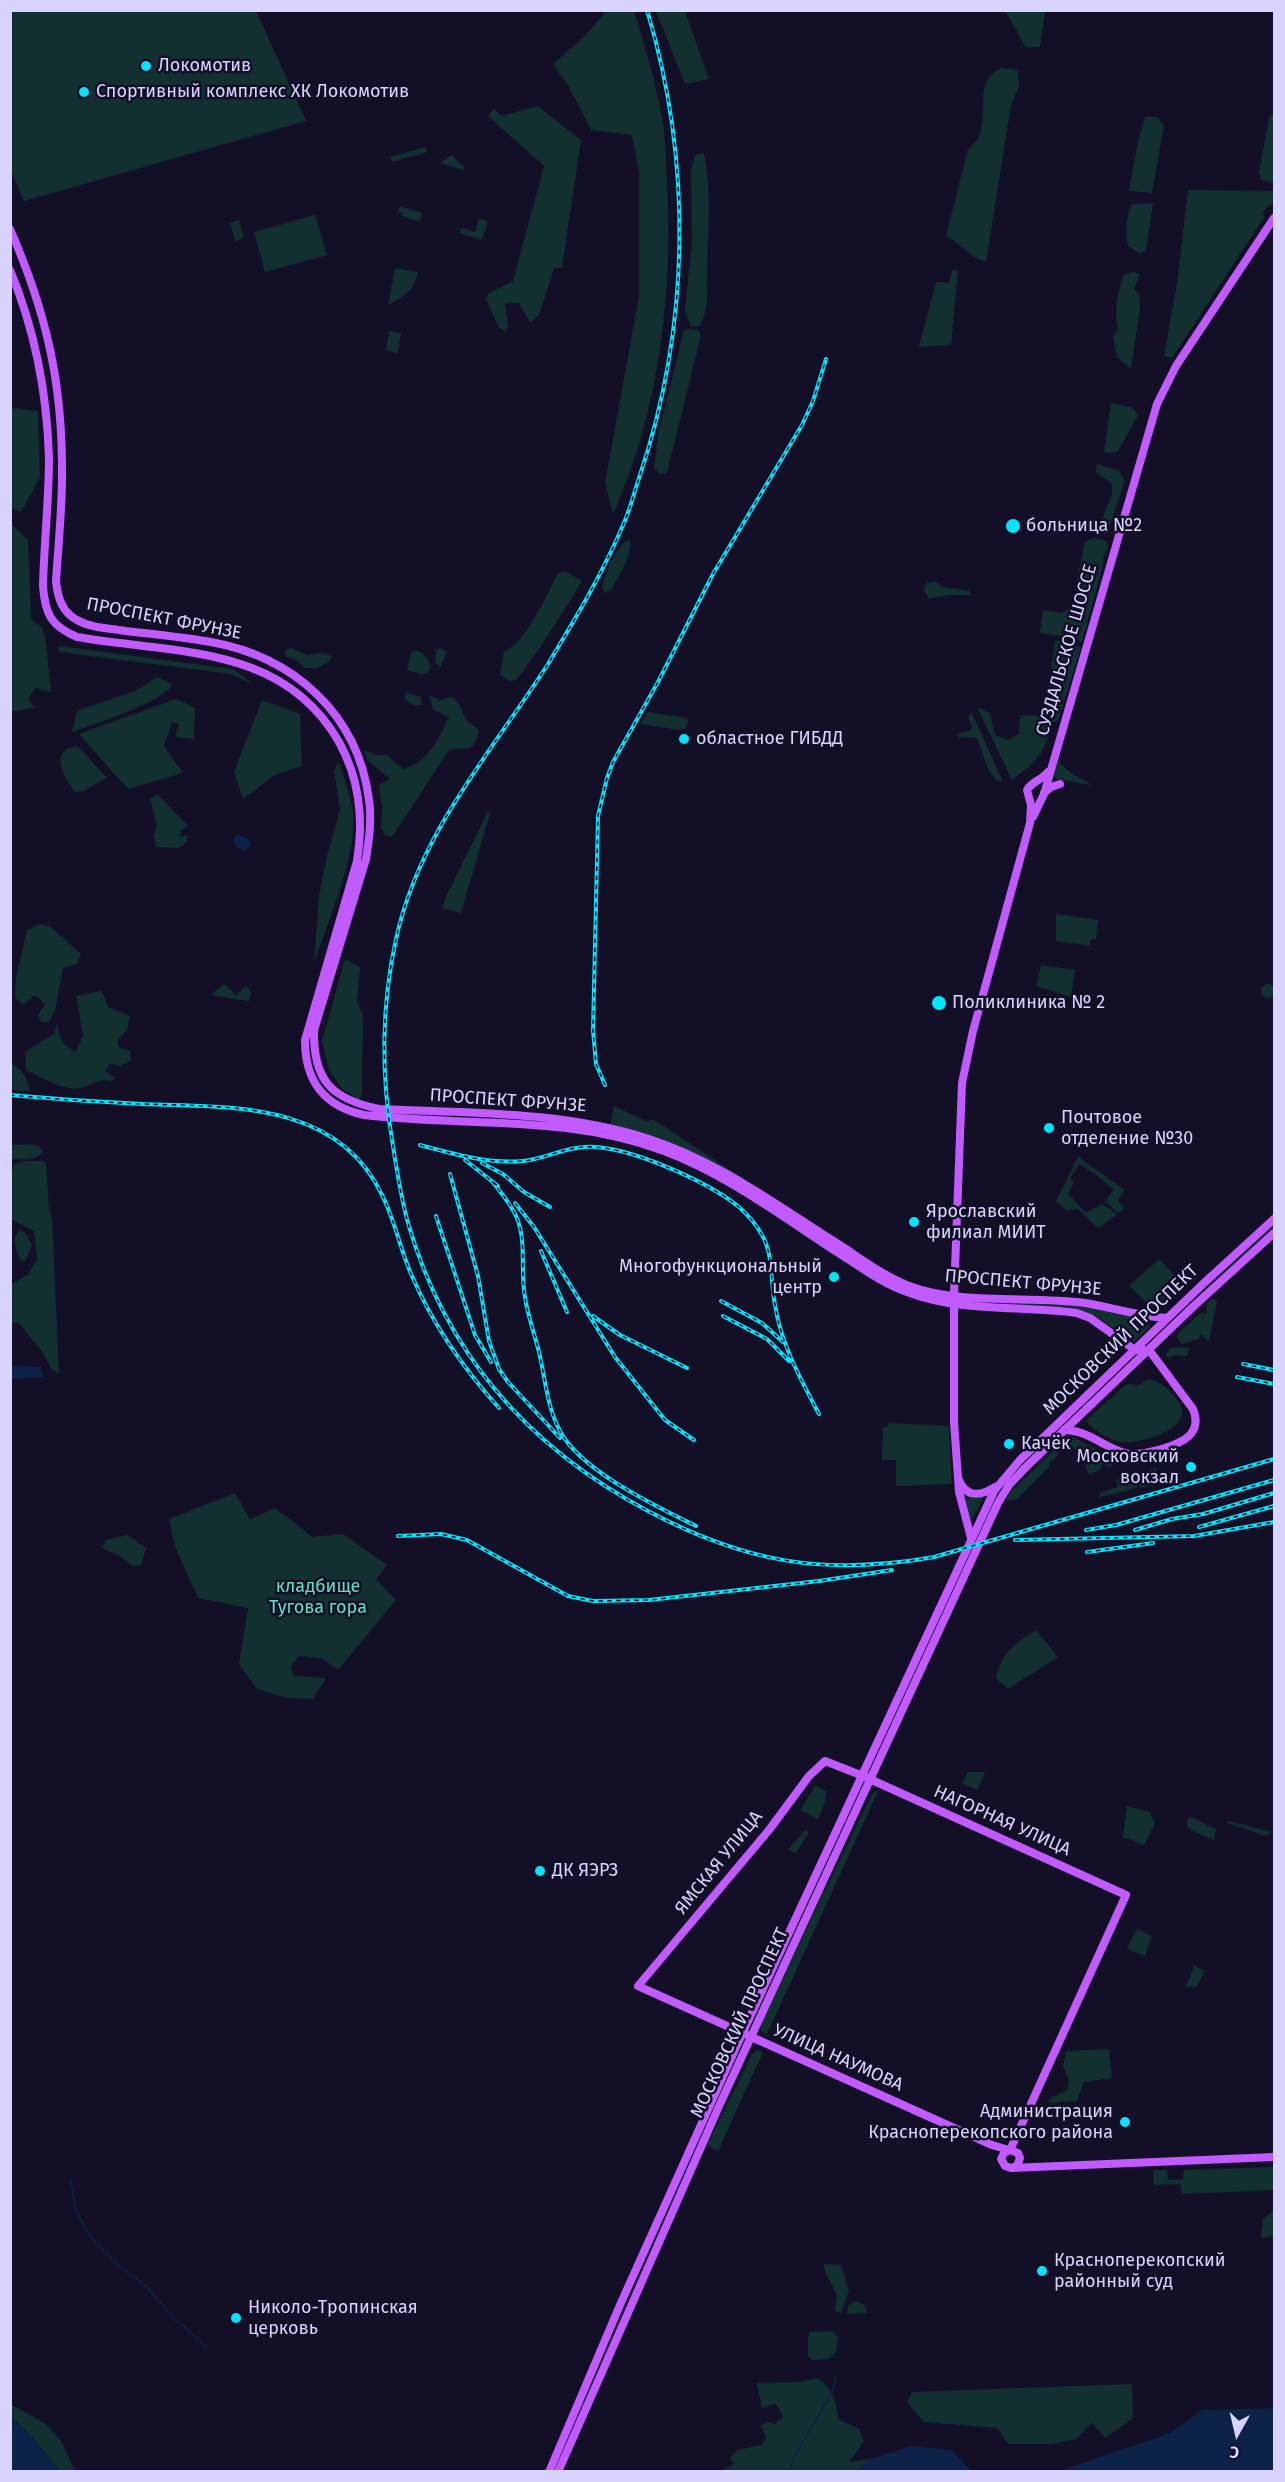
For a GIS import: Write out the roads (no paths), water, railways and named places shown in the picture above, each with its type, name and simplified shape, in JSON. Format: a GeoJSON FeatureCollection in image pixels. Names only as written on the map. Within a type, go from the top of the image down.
{"type":"FeatureCollection","features":[{"type":"Feature","properties":{"kind":"main road","name":"СУЗДАЛЬСКОЕ ШОССЕ"},"geometry":{"type":"LineString","coordinates":[[1030,823],[1044,794],[1048,772],[1157,404],[1182,356],[1275,218]]}},
{"type":"Feature","properties":{"kind":"main road","name":"ПРОСПЕКТ ФРУНЗЕ"},"geometry":{"type":"LineString","coordinates":[[10,230],[42,311],[58,390],[62,479],[56,582],[58,597],[63,608],[77,620],[96,627],[209,642],[256,653],[292,673],[328,704],[348,734],[358,756],[370,802],[370,830],[366,859],[314,1030],[317,1069],[326,1083],[340,1097],[357,1105],[379,1109],[553,1118],[590,1124],[650,1139],[724,1173],[894,1279],[918,1289],[954,1295],[1077,1302],[1109,1307],[1157,1322]]}},
{"type":"Feature","properties":{"kind":"main road","name":"ПРОСПЕКТ ФРУНЗЕ"},"geometry":{"type":"LineString","coordinates":[[10,270],[24,302],[45,396],[49,458],[43,586],[44,602],[53,623],[64,632],[77,637],[203,654],[256,668],[283,682],[302,696],[332,730],[347,756],[358,792],[361,810],[361,840],[357,861],[305,1040],[305,1058],[309,1071],[322,1093],[342,1108],[364,1115],[560,1125],[663,1151],[727,1182],[890,1285],[915,1295],[954,1305],[1077,1313],[1090,1318],[1135,1350]]}},
{"type":"Feature","properties":{"kind":"main road"},"geometry":{"type":"LineString","coordinates":[[1048,772],[1029,788],[1029,797],[1036,800],[1051,787],[1060,784]]}},
{"type":"Feature","properties":{"kind":"main road"},"geometry":{"type":"LineString","coordinates":[[1036,783],[1043,787],[1044,794]]}},
{"type":"Feature","properties":{"kind":"main road","name":"СУЗДАЛЬСКОЕ ШОССЕ"},"geometry":{"type":"LineString","coordinates":[[970,1535],[960,1496],[954,1416],[954,1295],[963,1072],[1030,823],[1032,811],[1029,797]]}},
{"type":"Feature","properties":{"kind":"main road","name":"МОСКОВСКИЙ ПРОСПЕКТ"},"geometry":{"type":"LineString","coordinates":[[867,1778],[970,1535],[997,1486],[1020,1460],[1135,1350],[1157,1322],[1169,1317],[1275,1219]]}},
{"type":"Feature","properties":{"kind":"main road","name":"МОСКОВСКИЙ ПРОСПЕКТ"},"geometry":{"type":"LineString","coordinates":[[549,2472],[620,2305],[867,1778],[956,1592],[981,1550],[1000,1498],[1017,1477],[1065,1430],[1275,1233]]}},
{"type":"Feature","properties":{"kind":"main road"},"geometry":{"type":"LineString","coordinates":[[1065,1430],[1080,1432],[1115,1449],[1132,1454],[1151,1452],[1187,1440],[1195,1430],[1196,1420],[1193,1409],[1149,1350],[1157,1322]]}},
{"type":"Feature","properties":{"kind":"main road"},"geometry":{"type":"LineString","coordinates":[[1135,1350],[1149,1350]]}},
{"type":"Feature","properties":{"kind":"main road"},"geometry":{"type":"LineString","coordinates":[[958,1471],[963,1487],[972,1494],[985,1492],[997,1486]]}},
{"type":"Feature","properties":{"kind":"main road","name":"НАГОРНАЯ УЛИЦА"},"geometry":{"type":"LineString","coordinates":[[825,1761],[1126,1895],[1019,2132],[1014,2152]]}},
{"type":"Feature","properties":{"kind":"main road","name":"ЯМСКАЯ УЛИЦА"},"geometry":{"type":"LineString","coordinates":[[638,1986],[769,1830],[809,1776],[825,1761]]}},
{"type":"Feature","properties":{"kind":"main road","name":"УЛИЦА НАУМОВА"},"geometry":{"type":"LineString","coordinates":[[638,1986],[992,2145],[1014,2152],[1036,2163],[1050,2166]]}},
{"type":"Feature","properties":{"kind":"main road","name":"МОСКОВСКИЙ ПРОСПЕКТ"},"geometry":{"type":"LineString","coordinates":[[558,2472],[746,2036]]}},
{"type":"Feature","properties":{"kind":"main road","name":"УЛИЦА НАУМОВА"},"geometry":{"type":"LineString","coordinates":[[992,2145],[998,2149],[1005,2166],[1011,2168]]}},
{"type":"Feature","properties":{"kind":"main road"},"geometry":{"type":"LineString","coordinates":[[1002,2157],[1014,2152],[1019,2162],[1011,2168]]}},
{"type":"Feature","properties":{"kind":"main road"},"geometry":{"type":"LineString","coordinates":[[1011,2168],[1275,2157]]}},
{"type":"Feature","properties":{"kind":"water"},"geometry":{"type":"Polygon","coordinates":[[[236,835],[249,840],[251,845],[246,850],[235,845],[233,840],[236,835]]]}},
{"type":"Feature","properties":{"kind":"water"},"geometry":{"type":"Polygon","coordinates":[[[11,1366],[41,1367],[43,1377],[11,1379],[11,1366]]]}},
{"type":"Feature","properties":{"kind":"water"},"geometry":{"type":"Polygon","coordinates":[[[1274,2408],[1274,2471],[1059,2471],[1170,2433],[1202,2410],[1274,2408]]]}},
{"type":"Feature","properties":{"kind":"water"},"geometry":{"type":"Polygon","coordinates":[[[10,2417],[31,2436],[60,2471],[11,2471],[10,2417]]]}},
{"type":"Feature","properties":{"kind":"water"},"geometry":{"type":"Polygon","coordinates":[[[912,2446],[952,2450],[971,2471],[856,2471],[870,2459],[912,2446]]]}},
{"type":"Feature","properties":{"kind":"waterway"},"geometry":{"type":"LineString","coordinates":[[71,2179],[75,2210],[92,2239],[119,2266],[147,2287],[175,2320],[207,2348]]}},
{"type":"Feature","properties":{"kind":"waterway"},"geometry":{"type":"LineString","coordinates":[[789,2472],[794,2457],[834,2389],[835,2377]]}},
{"type":"Feature","properties":{"kind":"railway"},"geometry":{"type":"LineString","coordinates":[[647,10],[662,68],[672,127],[678,186],[679,245],[676,304],[668,363],[656,421],[628,513],[607,561],[548,664],[459,795],[421,864],[407,900],[391,965],[385,1016],[386,1094],[403,1204],[424,1270],[445,1314],[469,1355],[530,1427],[566,1458],[605,1486],[684,1529],[719,1543],[787,1561],[821,1565],[857,1565],[894,1563],[934,1557],[1274,1459]]}},
{"type":"Feature","properties":{"kind":"railway"},"geometry":{"type":"LineString","coordinates":[[605,1085],[596,1064],[593,1030],[598,816],[607,778],[613,762],[658,682],[713,574],[802,425],[813,401],[826,359]]}},
{"type":"Feature","properties":{"kind":"railway"},"geometry":{"type":"LineString","coordinates":[[10,1095],[245,1109],[278,1115],[310,1126],[338,1142],[363,1164],[382,1195],[412,1276],[439,1329],[461,1362],[499,1408]]}},
{"type":"Feature","properties":{"kind":"railway"},"geometry":{"type":"LineString","coordinates":[[420,1145],[471,1158],[510,1162],[531,1160],[584,1147],[621,1151],[665,1166],[725,1197],[749,1216],[766,1243],[773,1296],[782,1334],[792,1361],[819,1414]]}},
{"type":"Feature","properties":{"kind":"railway"},"geometry":{"type":"LineString","coordinates":[[465,1160],[498,1186]]}},
{"type":"Feature","properties":{"kind":"railway"},"geometry":{"type":"LineString","coordinates":[[482,1163],[503,1174],[524,1192],[550,1207]]}},
{"type":"Feature","properties":{"kind":"railway"},"geometry":{"type":"LineString","coordinates":[[450,1174],[478,1276],[489,1341],[499,1369],[508,1382],[560,1438]]}},
{"type":"Feature","properties":{"kind":"railway"},"geometry":{"type":"LineString","coordinates":[[492,1181],[512,1208],[520,1227],[526,1306],[539,1352],[549,1402],[560,1431],[570,1446],[602,1473],[641,1498],[696,1526]]}},
{"type":"Feature","properties":{"kind":"railway"},"geometry":{"type":"LineString","coordinates":[[515,1203],[534,1227],[615,1357],[665,1420],[694,1440]]}},
{"type":"Feature","properties":{"kind":"railway"},"geometry":{"type":"LineString","coordinates":[[436,1216],[475,1335],[491,1362]]}},
{"type":"Feature","properties":{"kind":"railway"},"geometry":{"type":"LineString","coordinates":[[541,1251],[567,1312]]}},
{"type":"Feature","properties":{"kind":"railway"},"geometry":{"type":"LineString","coordinates":[[721,1301],[762,1323],[783,1342]]}},
{"type":"Feature","properties":{"kind":"railway"},"geometry":{"type":"LineString","coordinates":[[593,1316],[620,1335],[687,1368]]}},
{"type":"Feature","properties":{"kind":"railway"},"geometry":{"type":"LineString","coordinates":[[723,1316],[767,1339],[789,1361]]}},
{"type":"Feature","properties":{"kind":"railway"},"geometry":{"type":"LineString","coordinates":[[1243,1364],[1274,1370]]}},
{"type":"Feature","properties":{"kind":"railway"},"geometry":{"type":"LineString","coordinates":[[1237,1377],[1274,1384]]}},
{"type":"Feature","properties":{"kind":"railway"},"geometry":{"type":"LineString","coordinates":[[1086,1530],[1116,1525],[1274,1480]]}},
{"type":"Feature","properties":{"kind":"railway"},"geometry":{"type":"LineString","coordinates":[[1135,1530],[1172,1519],[1203,1514],[1274,1493]]}},
{"type":"Feature","properties":{"kind":"railway"},"geometry":{"type":"LineString","coordinates":[[1199,1527],[1274,1506]]}},
{"type":"Feature","properties":{"kind":"railway"},"geometry":{"type":"LineString","coordinates":[[1015,1540],[1194,1536],[1274,1522]]}},
{"type":"Feature","properties":{"kind":"railway"},"geometry":{"type":"LineString","coordinates":[[398,1536],[441,1534],[467,1540],[568,1596],[593,1601],[649,1600],[819,1581],[892,1570]]}},
{"type":"Feature","properties":{"kind":"railway"},"geometry":{"type":"LineString","coordinates":[[1087,1552],[1153,1543]]}},
{"type":"Feature","properties":{"kind":"place","name":"Локомотив"},"geometry":{"type":"Point","coordinates":[146,66]}},
{"type":"Feature","properties":{"kind":"place","name":"Спортивный комплекс ХК Локомотив"},"geometry":{"type":"Point","coordinates":[84,92]}},
{"type":"Feature","properties":{"kind":"place","name":"больница №2"},"geometry":{"type":"Point","coordinates":[1013,526]}},
{"type":"Feature","properties":{"kind":"place","name":"областное ГИБДД"},"geometry":{"type":"Point","coordinates":[684,739]}},
{"type":"Feature","properties":{"kind":"place","name":"Поликлиника № 2"},"geometry":{"type":"Point","coordinates":[939,1003]}},
{"type":"Feature","properties":{"kind":"place","name":"Почтовое отделение №30"},"geometry":{"type":"Point","coordinates":[1049,1128]}},
{"type":"Feature","properties":{"kind":"place","name":"Ярославский филиал МИИТ"},"geometry":{"type":"Point","coordinates":[914,1222]}},
{"type":"Feature","properties":{"kind":"place","name":"Многофункциональный центр"},"geometry":{"type":"Point","coordinates":[834,1277]}},
{"type":"Feature","properties":{"kind":"place","name":"Качёк"},"geometry":{"type":"Point","coordinates":[1009,1444]}},
{"type":"Feature","properties":{"kind":"place","name":"Московский вокзал"},"geometry":{"type":"Point","coordinates":[1191,1467]}},
{"type":"Feature","properties":{"kind":"place","name":"ДК ЯЭРЗ"},"geometry":{"type":"Point","coordinates":[540,1871]}},
{"type":"Feature","properties":{"kind":"place","name":"Администрация Красноперекопского района"},"geometry":{"type":"Point","coordinates":[1125,2122]}},
{"type":"Feature","properties":{"kind":"place","name":"Красноперекопский районный суд"},"geometry":{"type":"Point","coordinates":[1042,2271]}},
{"type":"Feature","properties":{"kind":"place","name":"Николо-Тропинская церковь"},"geometry":{"type":"Point","coordinates":[236,2318]}},
{"type":"Feature","properties":{"kind":"park label","name":"кладбище Тугова гора"},"geometry":{"type":"Point","coordinates":[318,1597]}}]}
